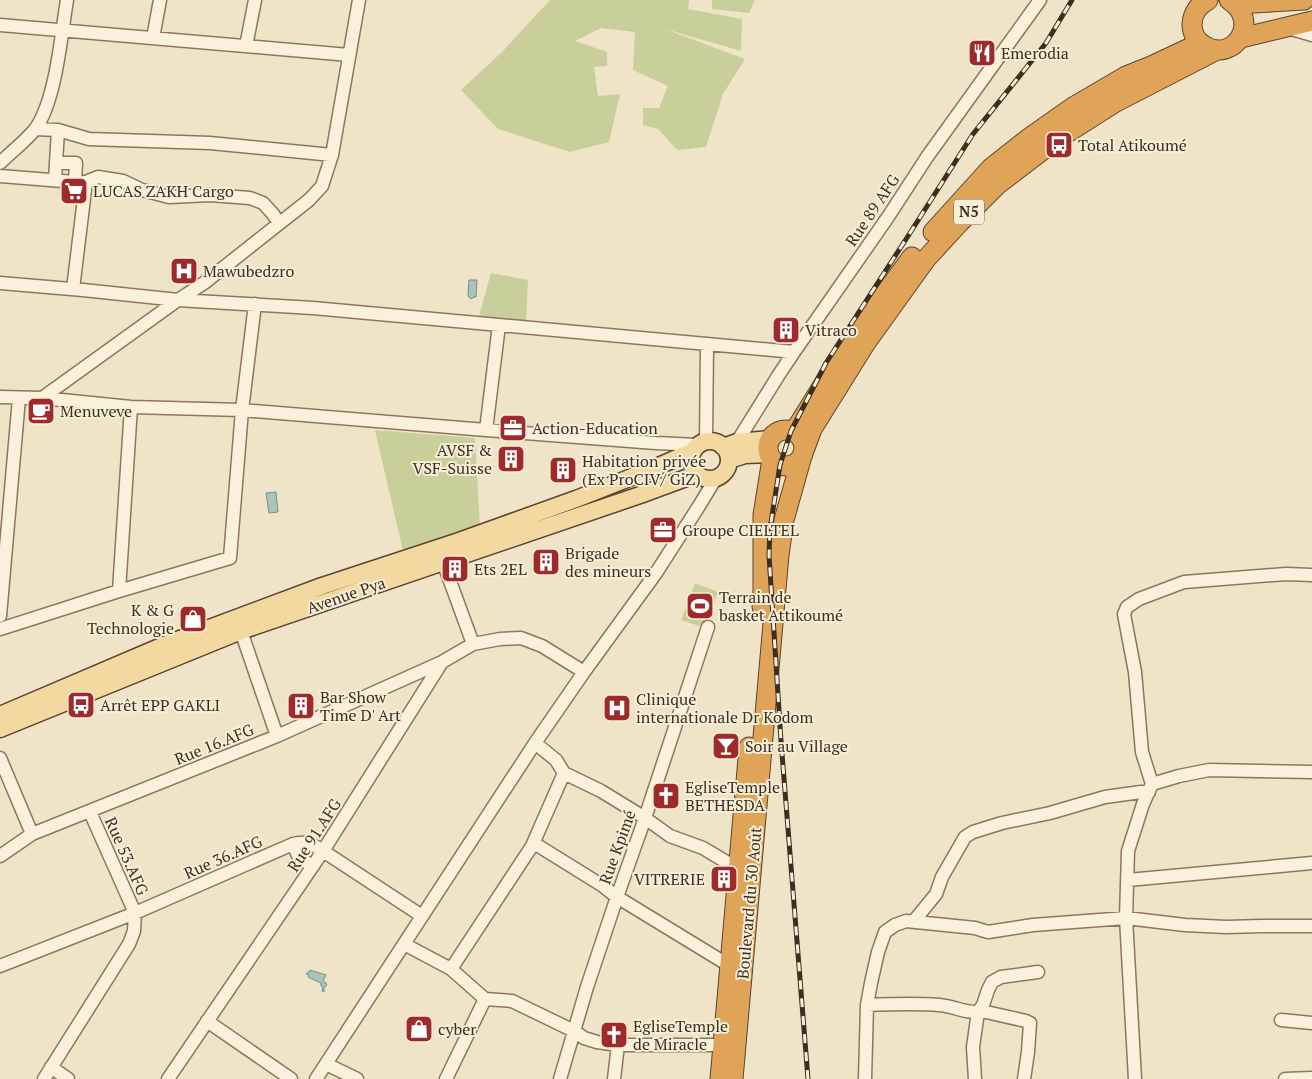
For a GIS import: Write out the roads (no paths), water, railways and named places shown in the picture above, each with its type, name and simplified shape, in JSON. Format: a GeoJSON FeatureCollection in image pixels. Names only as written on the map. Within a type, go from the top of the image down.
{"type":"FeatureCollection","features":[{"type":"Feature","properties":{"kind":"highway"},"geometry":{"type":"LineString","coordinates":[[1208,0],[1195,10],[1192,28],[1200,43],[1208,48],[1217,50]]}},
{"type":"Feature","properties":{"kind":"highway"},"geometry":{"type":"LineString","coordinates":[[1232,2],[1304,0]]}},
{"type":"Feature","properties":{"kind":"highway"},"geometry":{"type":"LineString","coordinates":[[1232,2],[1241,12],[1244,20],[1244,30],[1241,38]]}},
{"type":"Feature","properties":{"kind":"highway","name":"Boulevard du 30 Août"},"geometry":{"type":"LineString","coordinates":[[733,1079],[779,555],[784,520],[802,456],[812,429],[865,344],[926,259],[958,223],[997,185],[1056,140],[1116,102],[1217,50],[1226,49],[1234,45],[1241,38],[1312,21]]}},
{"type":"Feature","properties":{"kind":"highway"},"geometry":{"type":"LineString","coordinates":[[794,432],[851,340],[895,280],[924,243],[991,168],[1028,138],[1081,102],[1126,76],[1200,43]]}},
{"type":"Feature","properties":{"kind":"highway"},"geometry":{"type":"LineString","coordinates":[[785,430],[794,432],[803,443],[804,450],[802,456],[799,461],[790,466],[780,465],[770,451],[779,432],[785,430]]}},
{"type":"Feature","properties":{"kind":"highway","name":"Boulevard du 30 Août"},"geometry":{"type":"LineString","coordinates":[[720,1079],[764,591],[762,515],[770,451]]}},
{"type":"Feature","properties":{"kind":"main road"},"geometry":{"type":"LineString","coordinates":[[730,450],[727,466],[723,473],[705,476],[693,468],[691,462],[699,446],[716,442],[730,450],[770,451]]}},
{"type":"Feature","properties":{"kind":"main road","name":"Avenue Pya"},"geometry":{"type":"LineString","coordinates":[[0,715],[164,645],[322,586],[459,541],[576,499],[647,471],[699,446]]}},
{"type":"Feature","properties":{"kind":"main road","name":"Avenue Pya"},"geometry":{"type":"LineString","coordinates":[[0,729],[241,631],[649,492],[705,476]]}},
{"type":"Feature","properties":{"kind":"street"},"geometry":{"type":"LineString","coordinates":[[0,163],[35,129],[45,112],[56,72],[67,0]]}},
{"type":"Feature","properties":{"kind":"street"},"geometry":{"type":"LineString","coordinates":[[153,38],[160,0]]}},
{"type":"Feature","properties":{"kind":"street"},"geometry":{"type":"LineString","coordinates":[[246,46],[255,0]]}},
{"type":"Feature","properties":{"kind":"street"},"geometry":{"type":"LineString","coordinates":[[42,398],[204,283],[309,200],[322,186],[332,155],[359,0]]}},
{"type":"Feature","properties":{"kind":"street","name":"Rue 89 AFG"},"geometry":{"type":"LineString","coordinates":[[730,450],[763,398],[888,217],[927,157],[1040,0]]}},
{"type":"Feature","properties":{"kind":"street"},"geometry":{"type":"LineString","coordinates":[[0,25],[349,55]]}},
{"type":"Feature","properties":{"kind":"street"},"geometry":{"type":"LineString","coordinates":[[1286,28],[1312,35]]}},
{"type":"Feature","properties":{"kind":"street"},"geometry":{"type":"LineString","coordinates":[[35,129],[58,130],[89,139],[210,143],[332,155]]}},
{"type":"Feature","properties":{"kind":"street"},"geometry":{"type":"LineString","coordinates":[[55,180],[58,130]]}},
{"type":"Feature","properties":{"kind":"street"},"geometry":{"type":"LineString","coordinates":[[56,162],[76,163],[81,182],[74,289]]}},
{"type":"Feature","properties":{"kind":"street"},"geometry":{"type":"LineString","coordinates":[[0,176],[81,182],[98,177],[123,181],[142,190],[169,197],[210,195],[250,198],[263,203],[279,223]]}},
{"type":"Feature","properties":{"kind":"street"},"geometry":{"type":"LineString","coordinates":[[0,283],[178,300],[313,308],[794,352]]}},
{"type":"Feature","properties":{"kind":"street"},"geometry":{"type":"LineString","coordinates":[[0,629],[230,558],[242,410],[255,304]]}},
{"type":"Feature","properties":{"kind":"street"},"geometry":{"type":"LineString","coordinates":[[486,430],[499,325]]}},
{"type":"Feature","properties":{"kind":"street"},"geometry":{"type":"LineString","coordinates":[[0,397],[42,398],[131,408],[242,410],[699,446],[707,344]]}},
{"type":"Feature","properties":{"kind":"street"},"geometry":{"type":"LineString","coordinates":[[0,616],[19,398]]}},
{"type":"Feature","properties":{"kind":"street"},"geometry":{"type":"LineString","coordinates":[[119,591],[131,408]]}},
{"type":"Feature","properties":{"kind":"street"},"geometry":{"type":"LineString","coordinates":[[316,1079],[535,743],[656,573],[707,494],[705,476]]}},
{"type":"Feature","properties":{"kind":"street"},"geometry":{"type":"LineString","coordinates":[[443,562],[473,644]]}},
{"type":"Feature","properties":{"kind":"street"},"geometry":{"type":"LineString","coordinates":[[1135,1079],[1126,918],[1128,851],[1150,788],[1142,752],[1135,672],[1124,614],[1139,599],[1184,582],[1286,574],[1312,574]]}},
{"type":"Feature","properties":{"kind":"street","name":"Rue Kpimé"},"geometry":{"type":"LineString","coordinates":[[560,1079],[616,897],[645,818],[708,627]]}},
{"type":"Feature","properties":{"kind":"street"},"geometry":{"type":"LineString","coordinates":[[241,631],[277,736]]}},
{"type":"Feature","properties":{"kind":"street","name":"Rue 16.AFG"},"geometry":{"type":"LineString","coordinates":[[0,856],[32,834],[277,736],[442,662],[473,644],[500,639],[521,638],[542,646],[584,672]]}},
{"type":"Feature","properties":{"kind":"street","name":"Rue 91.AFG"},"geometry":{"type":"LineString","coordinates":[[168,1079],[324,851],[442,662]]}},
{"type":"Feature","properties":{"kind":"street"},"geometry":{"type":"LineString","coordinates":[[535,743],[556,760],[564,773],[601,791],[670,836],[703,848],[738,869]]}},
{"type":"Feature","properties":{"kind":"street"},"geometry":{"type":"LineString","coordinates":[[0,758],[32,834]]}},
{"type":"Feature","properties":{"kind":"street"},"geometry":{"type":"LineString","coordinates":[[914,921],[936,894],[942,878],[965,837],[973,832],[1105,798],[1142,792],[1180,776],[1209,770],[1312,772]]}},
{"type":"Feature","properties":{"kind":"street"},"geometry":{"type":"LineString","coordinates":[[451,969],[532,846],[564,773]]}},
{"type":"Feature","properties":{"kind":"street","name":"Rue 53.AFG"},"geometry":{"type":"LineString","coordinates":[[90,812],[136,914]]}},
{"type":"Feature","properties":{"kind":"street","name":"Rue 36.AFG"},"geometry":{"type":"LineString","coordinates":[[0,966],[136,914],[293,844],[304,842],[310,842],[422,916]]}},
{"type":"Feature","properties":{"kind":"street"},"geometry":{"type":"LineString","coordinates":[[293,844],[298,858],[313,866]]}},
{"type":"Feature","properties":{"kind":"street"},"geometry":{"type":"LineString","coordinates":[[532,846],[537,845],[603,886],[616,897],[730,966]]}},
{"type":"Feature","properties":{"kind":"street"},"geometry":{"type":"LineString","coordinates":[[1128,880],[1312,863]]}},
{"type":"Feature","properties":{"kind":"street"},"geometry":{"type":"LineString","coordinates":[[44,1079],[129,944],[134,931],[136,914]]}},
{"type":"Feature","properties":{"kind":"street"},"geometry":{"type":"LineString","coordinates":[[865,1079],[868,1005],[878,952],[885,932],[895,925],[906,921],[975,928],[988,932],[1033,925],[1126,918],[1186,925],[1226,927],[1312,926]]}},
{"type":"Feature","properties":{"kind":"street"},"geometry":{"type":"LineString","coordinates":[[404,944],[451,969],[485,998],[512,1001],[574,1031],[584,1038],[596,1042],[618,1045],[722,1046]]}},
{"type":"Feature","properties":{"kind":"street"},"geometry":{"type":"LineString","coordinates":[[975,1079],[973,1047],[978,1012],[983,1005],[992,982],[1001,977],[1038,972]]}},
{"type":"Feature","properties":{"kind":"street"},"geometry":{"type":"LineString","coordinates":[[446,1079],[485,998]]}},
{"type":"Feature","properties":{"kind":"street"},"geometry":{"type":"LineString","coordinates":[[868,1005],[942,1005],[1026,1021],[1030,1023],[1024,1079]]}},
{"type":"Feature","properties":{"kind":"street"},"geometry":{"type":"LineString","coordinates":[[1281,1020],[1312,1023]]}},
{"type":"Feature","properties":{"kind":"street"},"geometry":{"type":"LineString","coordinates":[[207,1021],[292,1079]]}},
{"type":"Feature","properties":{"kind":"street"},"geometry":{"type":"LineString","coordinates":[[614,1079],[618,1045]]}},
{"type":"Feature","properties":{"kind":"street"},"geometry":{"type":"LineString","coordinates":[[326,1064],[356,1079]]}},
{"type":"Feature","properties":{"kind":"street"},"geometry":{"type":"LineString","coordinates":[[51,1067],[68,1079]]}},
{"type":"Feature","properties":{"kind":"street"},"geometry":{"type":"LineString","coordinates":[[1285,1079],[1312,1078]]}},
{"type":"Feature","properties":{"kind":"water"},"geometry":{"type":"Polygon","coordinates":[[[469,280],[477,280],[476,297],[471,299],[468,296],[469,280]]]}},
{"type":"Feature","properties":{"kind":"water"},"geometry":{"type":"Polygon","coordinates":[[[276,492],[278,512],[269,513],[266,493],[276,492]]]}},
{"type":"Feature","properties":{"kind":"water"},"geometry":{"type":"Polygon","coordinates":[[[310,970],[326,975],[323,981],[327,985],[324,988],[324,992],[322,991],[321,983],[308,977],[309,975],[306,974],[310,970]]]}},
{"type":"Feature","properties":{"kind":"railway"},"geometry":{"type":"LineString","coordinates":[[808,1079],[781,741],[769,555],[770,529],[780,465],[791,431],[826,363],[973,134],[1046,43],[1072,0]]}},
{"type":"Feature","properties":{"kind":"place","name":"Emerodia"},"geometry":{"type":"Point","coordinates":[982,53]}},
{"type":"Feature","properties":{"kind":"place","name":"Total Atikoumé"},"geometry":{"type":"Point","coordinates":[1059,145]}},
{"type":"Feature","properties":{"kind":"place","name":"LUCAS ZAKH Cargo"},"geometry":{"type":"Point","coordinates":[74,191]}},
{"type":"Feature","properties":{"kind":"place","name":"Mawubedzro"},"geometry":{"type":"Point","coordinates":[184,271]}},
{"type":"Feature","properties":{"kind":"place","name":"Vitraco"},"geometry":{"type":"Point","coordinates":[786,330]}},
{"type":"Feature","properties":{"kind":"place","name":"Menuveve"},"geometry":{"type":"Point","coordinates":[41,411]}},
{"type":"Feature","properties":{"kind":"place","name":"Action-Education"},"geometry":{"type":"Point","coordinates":[513,428]}},
{"type":"Feature","properties":{"kind":"place","name":"AVSF & VSF-Suisse"},"geometry":{"type":"Point","coordinates":[511,459]}},
{"type":"Feature","properties":{"kind":"place","name":"Habitation privée (Ex ProCIV/ GiZ)"},"geometry":{"type":"Point","coordinates":[563,470]}},
{"type":"Feature","properties":{"kind":"place","name":"Groupe CIELTEL"},"geometry":{"type":"Point","coordinates":[663,530]}},
{"type":"Feature","properties":{"kind":"place","name":"Brigade des mineurs"},"geometry":{"type":"Point","coordinates":[546,562]}},
{"type":"Feature","properties":{"kind":"place","name":"Ets 2EL"},"geometry":{"type":"Point","coordinates":[455,569]}},
{"type":"Feature","properties":{"kind":"place","name":"Terrain de basket Attikoumé"},"geometry":{"type":"Point","coordinates":[700,606]}},
{"type":"Feature","properties":{"kind":"place","name":"K & G Technologie"},"geometry":{"type":"Point","coordinates":[193,619]}},
{"type":"Feature","properties":{"kind":"place","name":"Arrêt EPP GAKLI"},"geometry":{"type":"Point","coordinates":[81,705]}},
{"type":"Feature","properties":{"kind":"place","name":"Bar Show Time D' Art"},"geometry":{"type":"Point","coordinates":[301,706]}},
{"type":"Feature","properties":{"kind":"place","name":"Clinique internationale Dr Kodom"},"geometry":{"type":"Point","coordinates":[617,708]}},
{"type":"Feature","properties":{"kind":"place","name":"Soir au Village"},"geometry":{"type":"Point","coordinates":[726,746]}},
{"type":"Feature","properties":{"kind":"place","name":"EgliseTemple BETHESDA"},"geometry":{"type":"Point","coordinates":[666,796]}},
{"type":"Feature","properties":{"kind":"place","name":"VITRERIE"},"geometry":{"type":"Point","coordinates":[724,879]}},
{"type":"Feature","properties":{"kind":"place","name":"cyber"},"geometry":{"type":"Point","coordinates":[419,1029]}},
{"type":"Feature","properties":{"kind":"place","name":"EgliseTemple de Miracle"},"geometry":{"type":"Point","coordinates":[614,1035]}}]}
